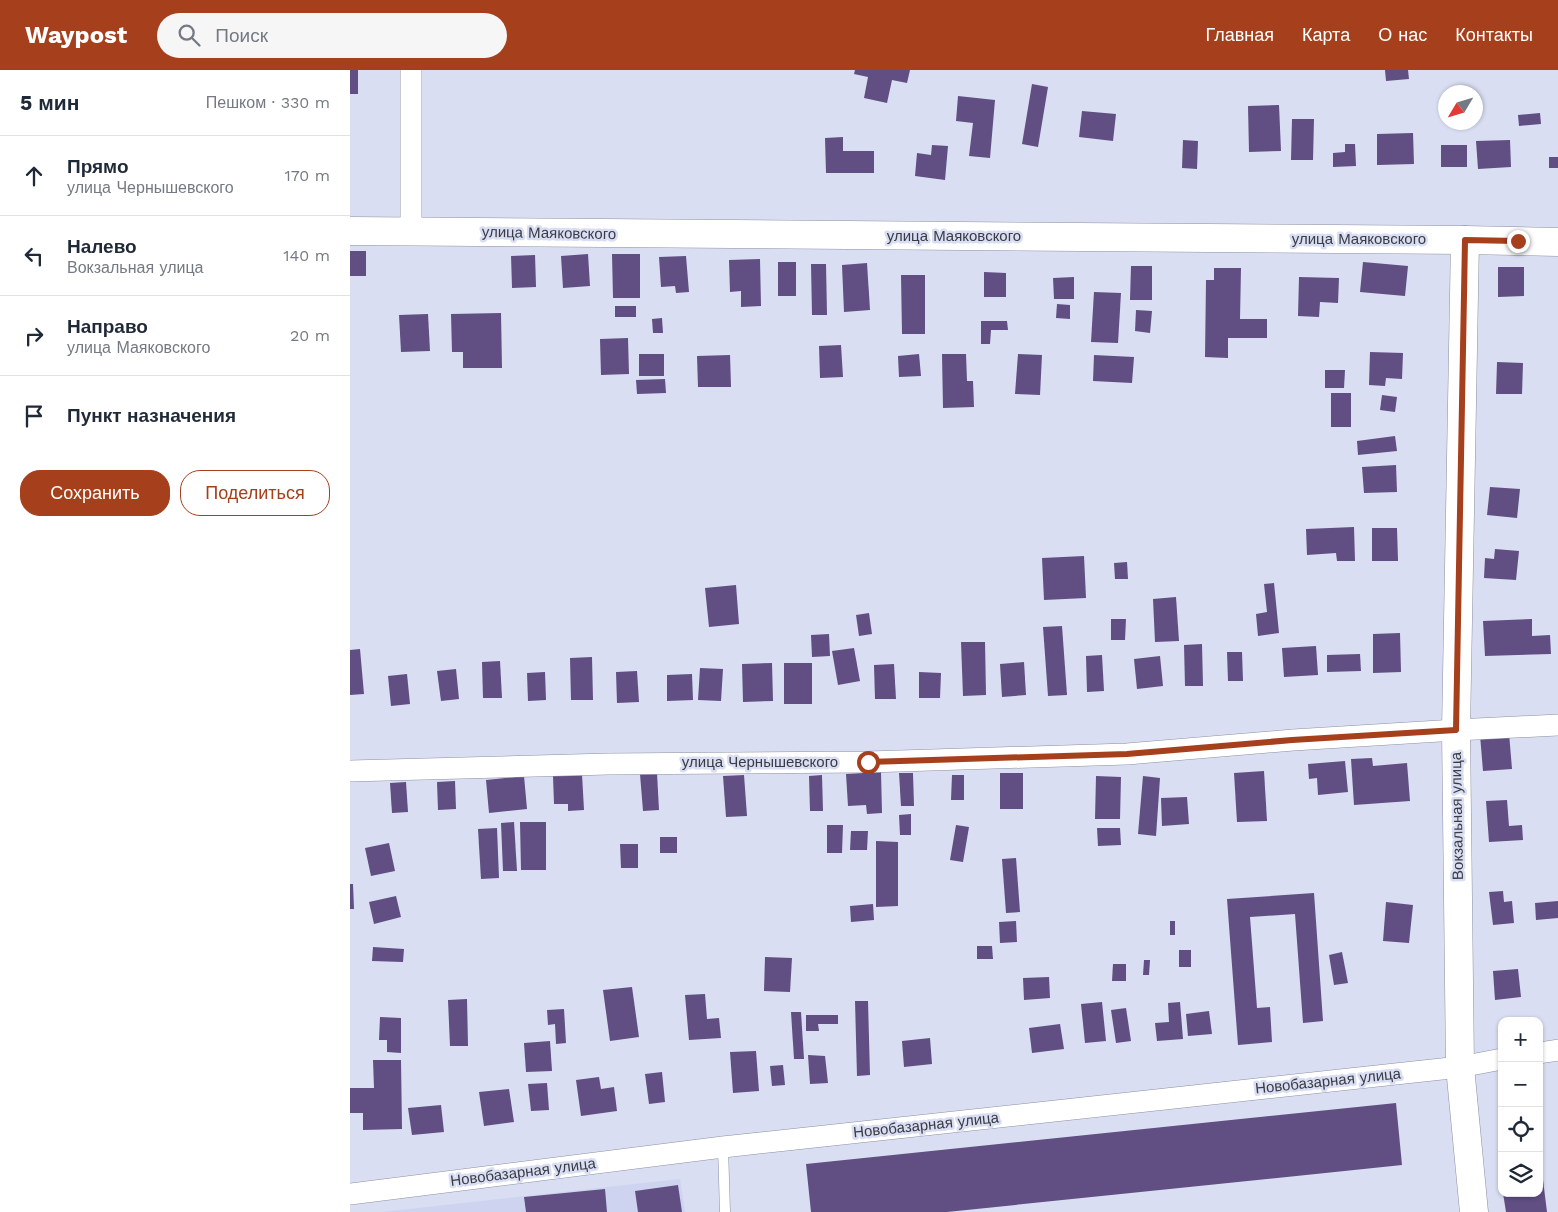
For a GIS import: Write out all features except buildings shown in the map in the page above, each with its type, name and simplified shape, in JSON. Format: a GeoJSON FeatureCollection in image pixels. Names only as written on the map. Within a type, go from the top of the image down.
{"type":"FeatureCollection","features":[{"type":"Feature","properties":{"kind":"main road","name":"улица Маяковского"},"geometry":{"type":"LineString","coordinates":[[350,231],[1558,242]]}},
{"type":"Feature","properties":{"kind":"main road","name":"Вокзальная улица"},"geometry":{"type":"LineString","coordinates":[[1465,240],[1456,730],[1460,1067],[1474,1212]]}},
{"type":"Feature","properties":{"kind":"street"},"geometry":{"type":"LineString","coordinates":[[411,70],[411,231]]}},
{"type":"Feature","properties":{"kind":"street","name":"улица Чернышевского"},"geometry":{"type":"LineString","coordinates":[[350,771],[608,764],[868,762],[1127,754],[1292,740],[1558,725]]}},
{"type":"Feature","properties":{"kind":"street"},"geometry":{"type":"LineString","coordinates":[[1543,1052],[1558,1050]]}},
{"type":"Feature","properties":{"kind":"street","name":"Новобазарная улица"},"geometry":{"type":"LineString","coordinates":[[350,1194],[723,1147],[1460,1067],[1498,1061]]}},
{"type":"Feature","properties":{"kind":"lane"},"geometry":{"type":"LineString","coordinates":[[723,1147],[725,1212]]}},
{"type":"Feature","properties":{"kind":"shaded area"},"geometry":{"type":"Polygon","coordinates":[[[680,1179],[685,1212],[382,1212],[680,1179]]]}},
{"type":"Feature","properties":{"kind":"route"},"geometry":{"type":"LineString","coordinates":[[868,762],[1127,754],[1292,740],[1456,730],[1465,240],[1518,241]]}}]}
